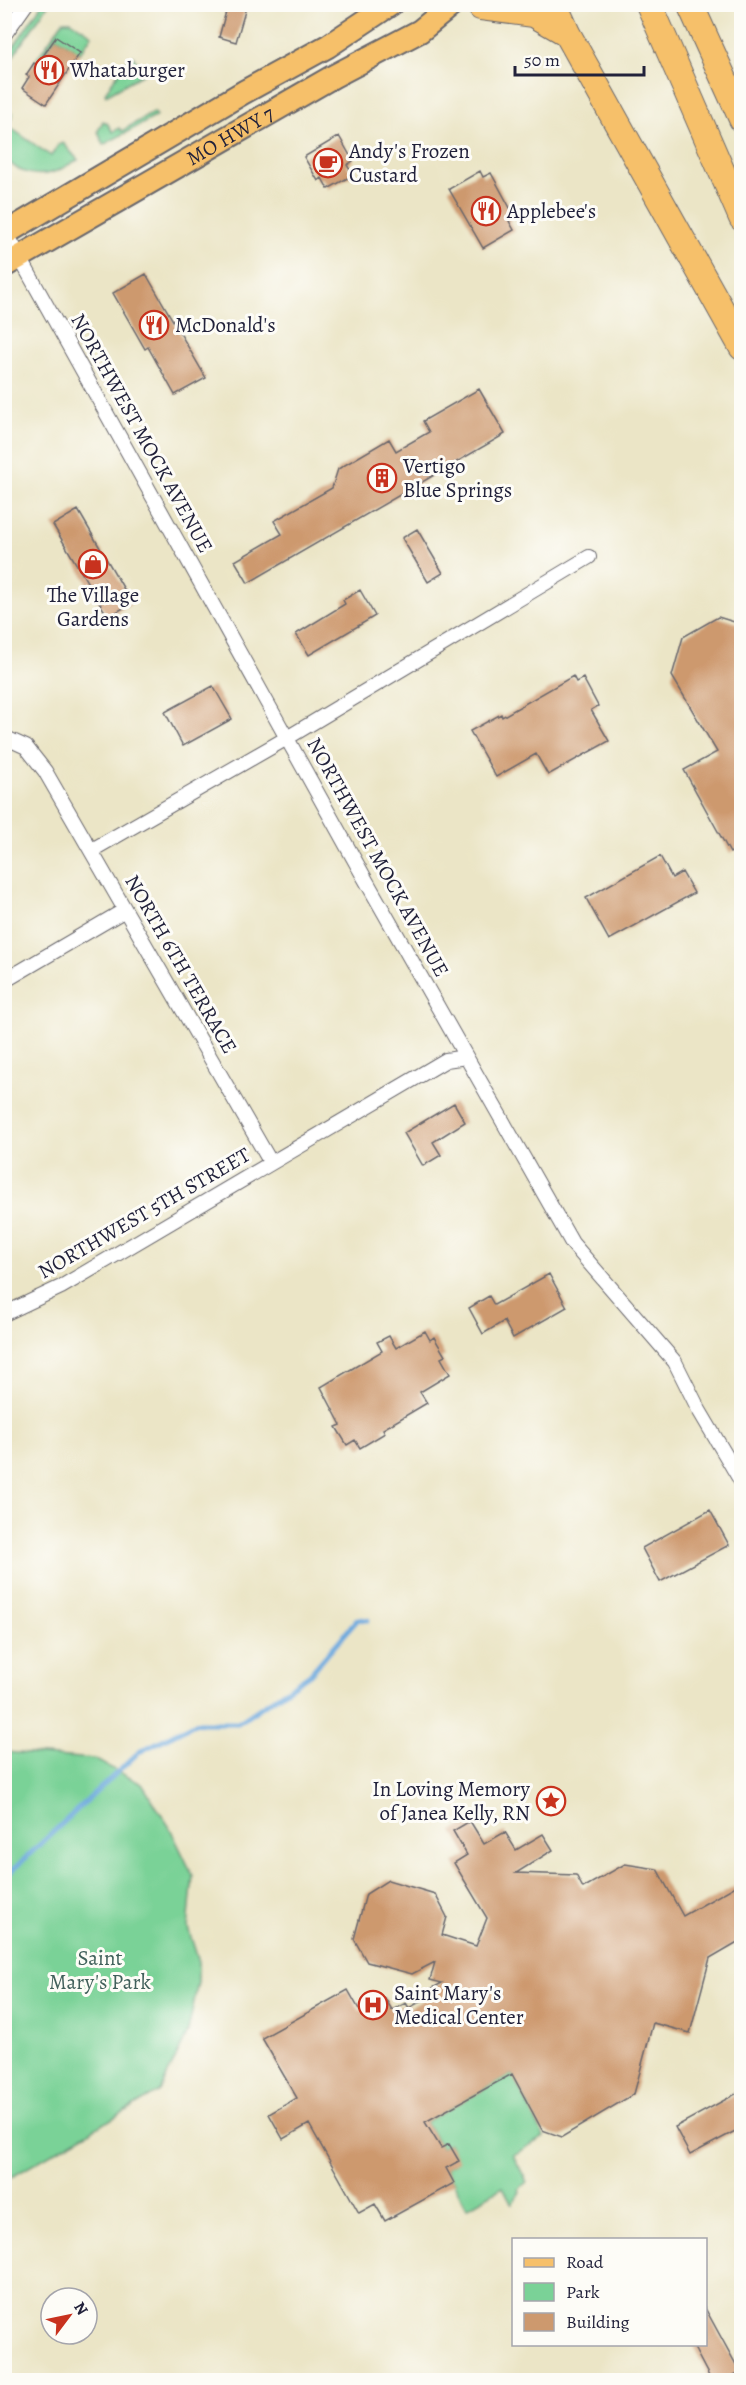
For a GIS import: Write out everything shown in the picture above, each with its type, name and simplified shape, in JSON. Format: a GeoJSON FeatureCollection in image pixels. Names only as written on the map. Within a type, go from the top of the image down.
{"type":"FeatureCollection","features":[{"type":"Feature","properties":{"kind":"highway"},"geometry":{"type":"LineString","coordinates":[[554,4],[567,33],[741,346]]}},
{"type":"Feature","properties":{"kind":"highway"},"geometry":{"type":"LineString","coordinates":[[649,4],[741,218]]}},
{"type":"Feature","properties":{"kind":"highway"},"geometry":{"type":"LineString","coordinates":[[690,4],[741,119]]}},
{"type":"Feature","properties":{"kind":"highway"},"geometry":{"type":"LineString","coordinates":[[484,6],[534,14],[567,33]]}},
{"type":"Feature","properties":{"kind":"main road","name":"MO HWY 7"},"geometry":{"type":"LineString","coordinates":[[5,232],[244,92],[328,46],[391,4]]}},
{"type":"Feature","properties":{"kind":"main road","name":"MO HWY 7"},"geometry":{"type":"LineString","coordinates":[[12,261],[334,76],[420,32],[453,4]]}},
{"type":"Feature","properties":{"kind":"main road"},"geometry":{"type":"LineString","coordinates":[[420,32],[484,6]]}},
{"type":"Feature","properties":{"kind":"street"},"geometry":{"type":"LineString","coordinates":[[4,35],[26,4]]}},
{"type":"Feature","properties":{"kind":"street","name":"NORTHWEST MOCK AVENUE"},"geometry":{"type":"LineString","coordinates":[[5,232],[12,261],[287,738],[572,1243],[675,1362],[741,1483]]}},
{"type":"Feature","properties":{"kind":"street"},"geometry":{"type":"LineString","coordinates":[[92,850],[287,738],[590,557]]}},
{"type":"Feature","properties":{"kind":"street","name":"NORTH 6TH TERRACE"},"geometry":{"type":"LineString","coordinates":[[4,737],[26,747],[45,771],[271,1163]]}},
{"type":"Feature","properties":{"kind":"street"},"geometry":{"type":"LineString","coordinates":[[4,981],[125,910]]}},
{"type":"Feature","properties":{"kind":"street","name":"NORTHWEST 5TH STREET"},"geometry":{"type":"LineString","coordinates":[[4,1314],[61,1287],[446,1060],[466,1057]]}},
{"type":"Feature","properties":{"kind":"green space"},"geometry":{"type":"Polygon","coordinates":[[[42,4],[48,5],[5,68],[6,58],[42,4]]]}},
{"type":"Feature","properties":{"kind":"green space"},"geometry":{"type":"Polygon","coordinates":[[[63,21],[71,21],[92,35],[80,53],[56,37],[37,65],[34,63],[63,21]]]}},
{"type":"Feature","properties":{"kind":"green space"},"geometry":{"type":"Polygon","coordinates":[[[133,56],[143,70],[143,74],[106,95],[105,93],[129,57],[133,56]]]}},
{"type":"Feature","properties":{"kind":"green space"},"geometry":{"type":"Polygon","coordinates":[[[4,107],[13,113],[8,126],[51,156],[58,145],[63,143],[78,160],[46,174],[24,172],[11,164],[5,158],[4,107]]]}},
{"type":"Feature","properties":{"kind":"green space"},"geometry":{"type":"Polygon","coordinates":[[[154,112],[157,116],[103,145],[98,131],[103,121],[113,132],[119,128],[122,131],[154,112]]]}},
{"type":"Feature","properties":{"kind":"green space","name":"Saint Mary's Park"},"geometry":{"type":"Polygon","coordinates":[[[4,1752],[94,1759],[142,1784],[169,1826],[193,1876],[188,1928],[198,1959],[198,1982],[188,2032],[160,2091],[5,2181],[4,1752]]]}},
{"type":"Feature","properties":{"kind":"green space"},"geometry":{"type":"Polygon","coordinates":[[[512,2074],[544,2137],[513,2155],[527,2182],[519,2189],[520,2192],[512,2204],[503,2187],[467,2208],[446,2168],[458,2161],[449,2144],[441,2148],[425,2122],[512,2074]]]}},
{"type":"Feature","properties":{"kind":"building"},"geometry":{"type":"Polygon","coordinates":[[[228,4],[247,4],[236,42],[219,37],[228,4]]]}},
{"type":"Feature","properties":{"kind":"building","name":"Whataburger"},"geometry":{"type":"Polygon","coordinates":[[[56,37],[80,53],[46,104],[22,88],[29,77],[26,75],[34,63],[37,65],[56,37]]]}},
{"type":"Feature","properties":{"kind":"building","name":"Andy's Frozen Custard"},"geometry":{"type":"Polygon","coordinates":[[[339,136],[353,161],[347,165],[353,175],[328,189],[322,178],[318,181],[304,157],[339,136]]]}},
{"type":"Feature","properties":{"kind":"building","name":"Applebee's"},"geometry":{"type":"Polygon","coordinates":[[[480,171],[483,177],[491,173],[515,217],[509,221],[514,230],[483,248],[449,189],[480,171]]]}},
{"type":"Feature","properties":{"kind":"building","name":"McDonald's"},"geometry":{"type":"Polygon","coordinates":[[[146,274],[206,378],[175,395],[148,347],[145,349],[113,293],[146,274]]]}},
{"type":"Feature","properties":{"kind":"building","name":"Vertigo Blue Springs"},"geometry":{"type":"Polygon","coordinates":[[[479,389],[505,434],[248,583],[235,561],[282,534],[274,521],[332,488],[338,469],[389,439],[396,451],[429,432],[423,421],[479,389]]]}},
{"type":"Feature","properties":{"kind":"building","name":"The Village Gardens"},"geometry":{"type":"Polygon","coordinates":[[[78,510],[132,603],[108,617],[53,525],[78,510]]]}},
{"type":"Feature","properties":{"kind":"building"},"geometry":{"type":"Polygon","coordinates":[[[417,529],[443,573],[428,582],[402,538],[417,529]]]}},
{"type":"Feature","properties":{"kind":"building"},"geometry":{"type":"Polygon","coordinates":[[[360,590],[375,616],[309,655],[296,634],[345,604],[343,600],[360,590]]]}},
{"type":"Feature","properties":{"kind":"building"},"geometry":{"type":"Polygon","coordinates":[[[718,617],[741,624],[741,846],[730,853],[684,770],[717,752],[672,676],[683,637],[718,617]]]}},
{"type":"Feature","properties":{"kind":"building"},"geometry":{"type":"Polygon","coordinates":[[[573,676],[576,682],[583,678],[598,706],[591,710],[609,741],[548,775],[536,754],[496,777],[470,731],[501,714],[502,717],[573,676]]]}},
{"type":"Feature","properties":{"kind":"building"},"geometry":{"type":"Polygon","coordinates":[[[213,686],[232,719],[183,746],[165,712],[213,686]]]}},
{"type":"Feature","properties":{"kind":"building"},"geometry":{"type":"Polygon","coordinates":[[[660,856],[672,878],[682,872],[694,893],[609,940],[586,898],[660,856]]]}},
{"type":"Feature","properties":{"kind":"building"},"geometry":{"type":"Polygon","coordinates":[[[454,1103],[465,1122],[433,1142],[441,1155],[423,1166],[404,1133],[454,1103]]]}},
{"type":"Feature","properties":{"kind":"building"},"geometry":{"type":"Polygon","coordinates":[[[549,1274],[567,1307],[513,1338],[504,1321],[483,1334],[469,1308],[489,1296],[494,1305],[549,1274]]]}},
{"type":"Feature","properties":{"kind":"building"},"geometry":{"type":"Polygon","coordinates":[[[425,1331],[430,1340],[434,1337],[445,1356],[441,1358],[450,1374],[420,1392],[427,1403],[383,1429],[385,1433],[360,1448],[355,1440],[347,1445],[336,1427],[341,1425],[321,1387],[382,1351],[377,1342],[389,1336],[396,1348],[425,1331]]]}},
{"type":"Feature","properties":{"kind":"building"},"geometry":{"type":"Polygon","coordinates":[[[710,1510],[729,1545],[660,1582],[642,1548],[710,1510]]]}},
{"type":"Feature","properties":{"kind":"building"},"geometry":{"type":"Polygon","coordinates":[[[470,1821],[484,1844],[505,1832],[516,1850],[543,1834],[553,1850],[516,1873],[576,1875],[583,1888],[625,1864],[657,1869],[683,1916],[741,1883],[741,1940],[710,1958],[690,2033],[653,2023],[634,2094],[562,2137],[542,2130],[512,2074],[425,2122],[441,2148],[449,2144],[459,2161],[446,2168],[454,2183],[385,2221],[375,2204],[359,2213],[309,2124],[283,2139],[269,2114],[297,2098],[262,2038],[348,1990],[360,2011],[385,1998],[392,2010],[406,2003],[409,2008],[425,1999],[427,1991],[442,1983],[430,1980],[435,1962],[412,1974],[367,1962],[354,1939],[366,1894],[388,1880],[435,1894],[447,1917],[442,1935],[476,1946],[487,1918],[454,1863],[467,1855],[453,1831],[470,1821]]]}},
{"type":"Feature","properties":{"kind":"building"},"geometry":{"type":"Polygon","coordinates":[[[741,2091],[741,2128],[690,2155],[675,2127],[741,2091]]]}},
{"type":"Feature","properties":{"kind":"building"},"geometry":{"type":"Polygon","coordinates":[[[707,2312],[740,2372],[724,2380],[711,2380],[693,2346],[707,2346],[707,2312]]]}},
{"type":"Feature","properties":{"kind":"waterway"},"geometry":{"type":"LineString","coordinates":[[4,1878],[139,1752],[196,1723],[238,1723],[310,1674],[358,1619],[368,1620]]}},
{"type":"Feature","properties":{"kind":"place","name":"Whataburger"},"geometry":{"type":"Point","coordinates":[49,70]}},
{"type":"Feature","properties":{"kind":"place","name":"Andy's Frozen Custard"},"geometry":{"type":"Point","coordinates":[328,163]}},
{"type":"Feature","properties":{"kind":"place","name":"Applebee's"},"geometry":{"type":"Point","coordinates":[486,211]}},
{"type":"Feature","properties":{"kind":"place","name":"McDonald's"},"geometry":{"type":"Point","coordinates":[154,325]}},
{"type":"Feature","properties":{"kind":"place","name":"Vertigo Blue Springs"},"geometry":{"type":"Point","coordinates":[382,478]}},
{"type":"Feature","properties":{"kind":"place","name":"The Village Gardens"},"geometry":{"type":"Point","coordinates":[93,564]}},
{"type":"Feature","properties":{"kind":"place","name":"In Loving Memory of Janea Kelly, RN"},"geometry":{"type":"Point","coordinates":[551,1801]}},
{"type":"Feature","properties":{"kind":"place","name":"Saint Mary's Medical Center"},"geometry":{"type":"Point","coordinates":[373,2005]}}]}
